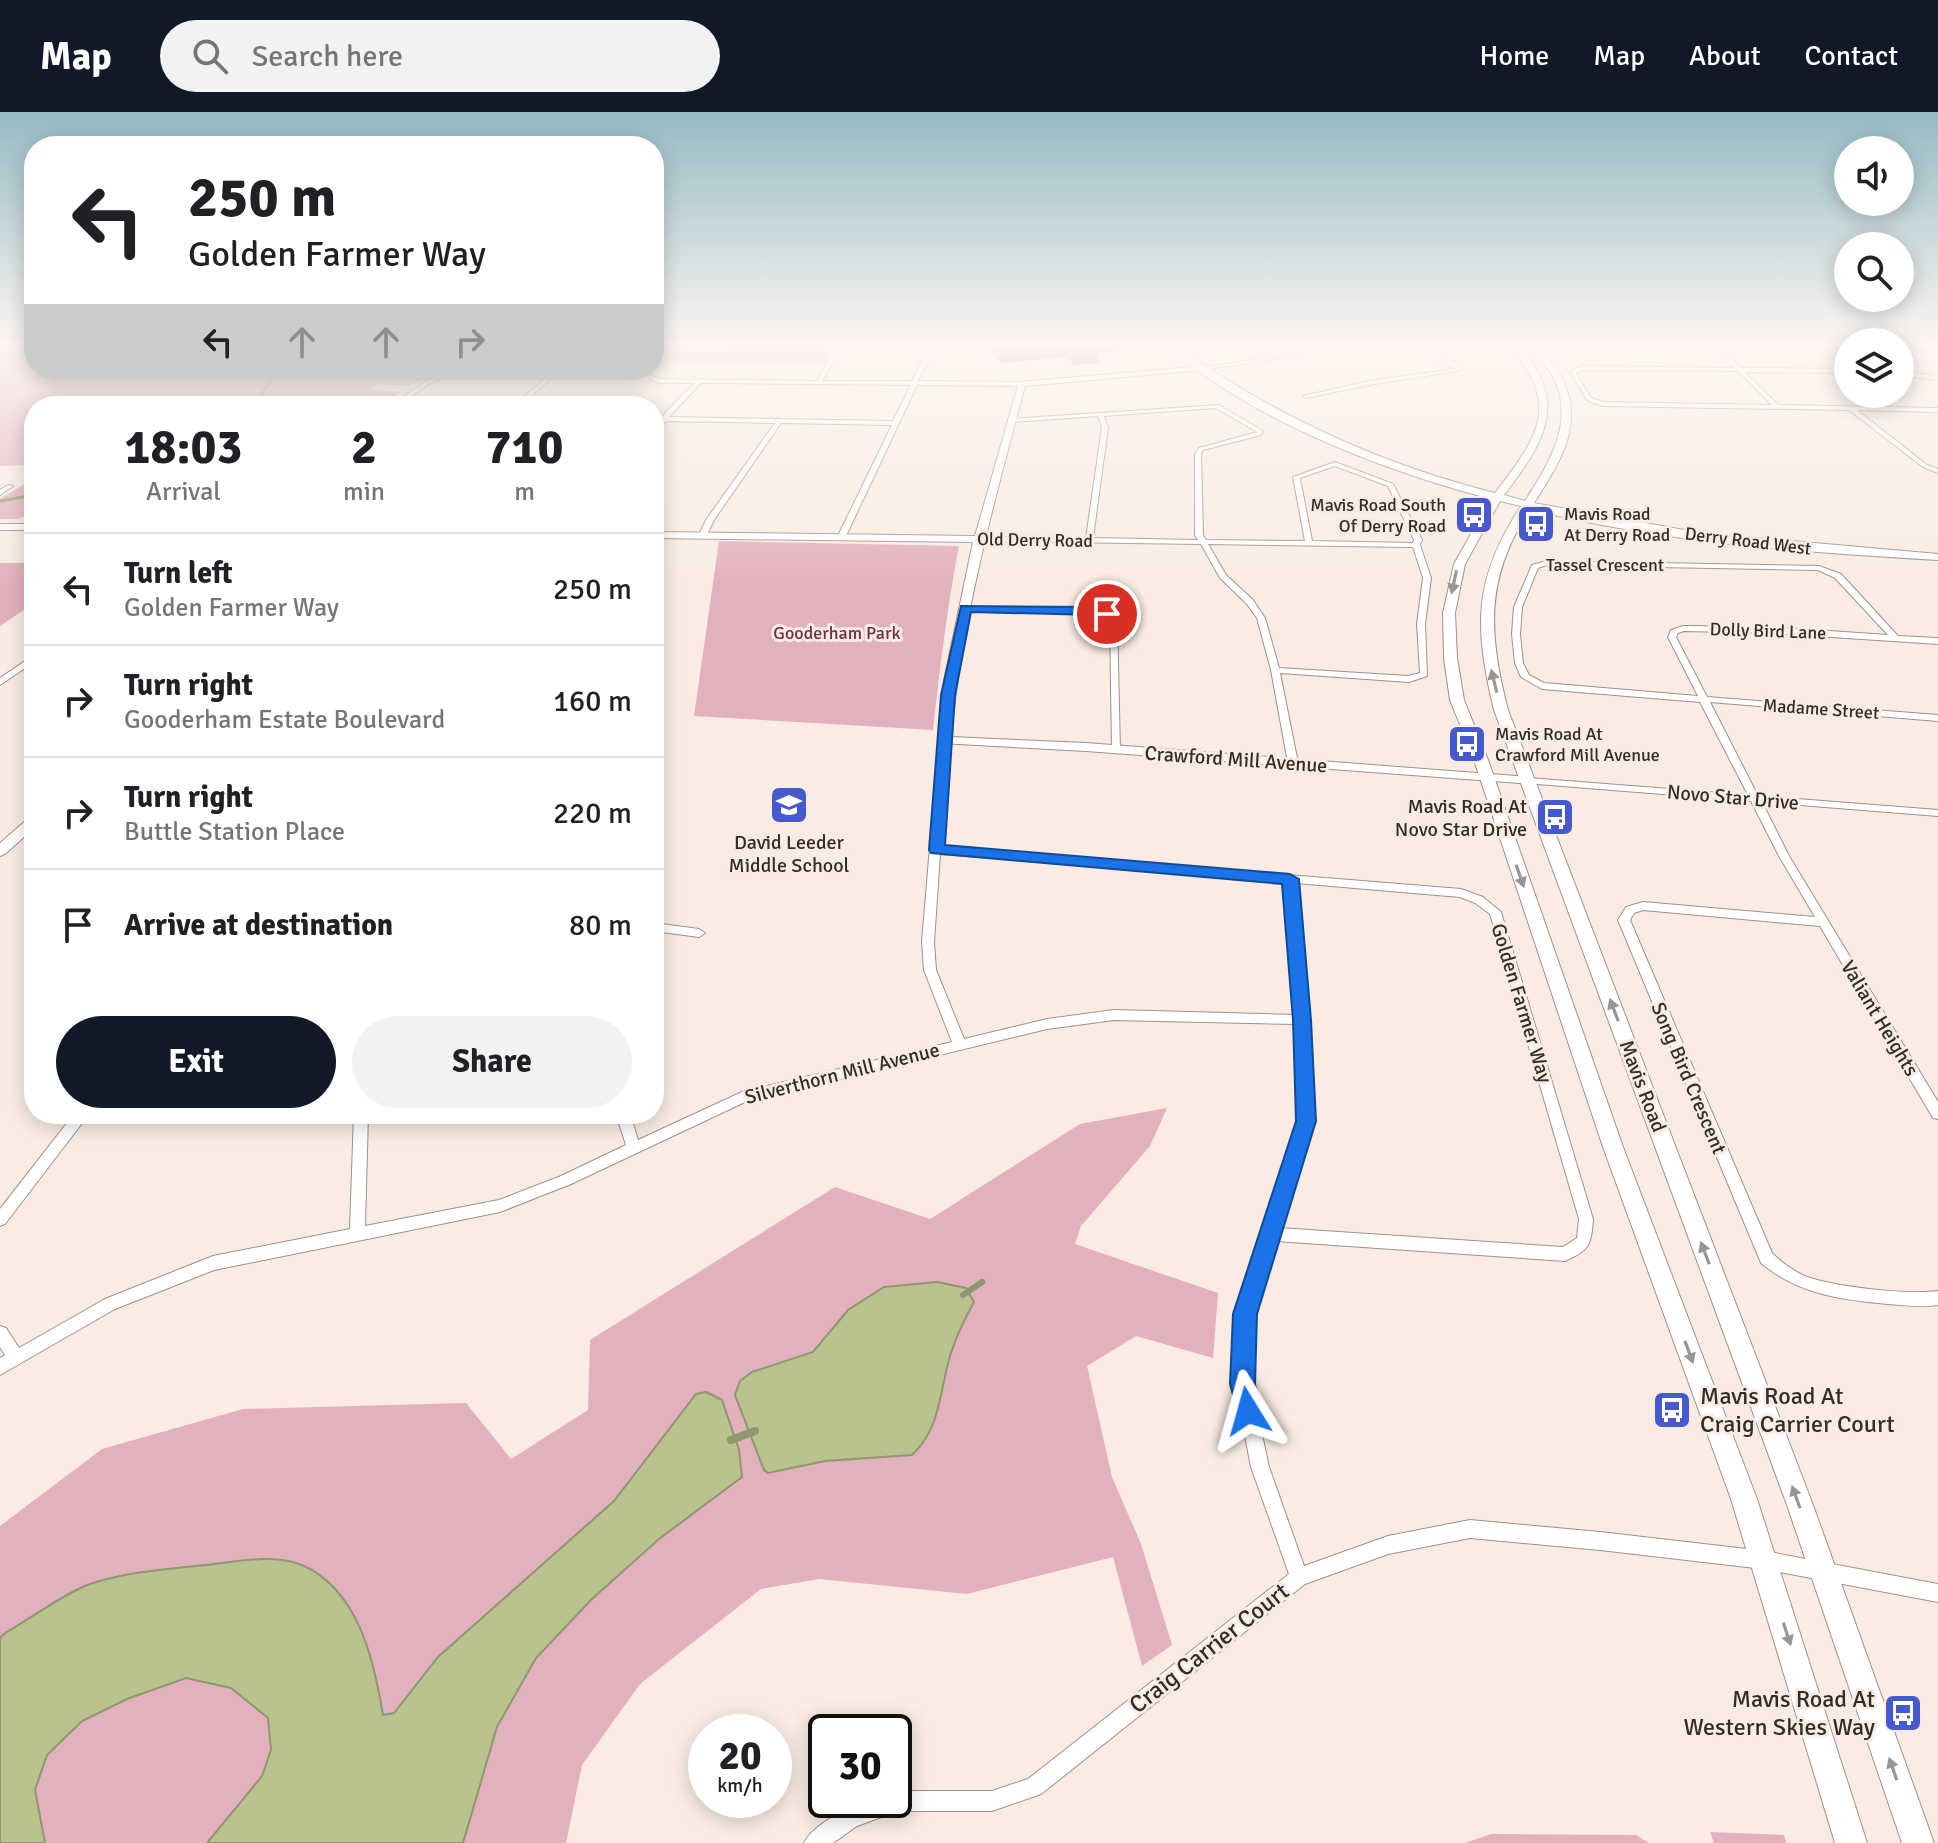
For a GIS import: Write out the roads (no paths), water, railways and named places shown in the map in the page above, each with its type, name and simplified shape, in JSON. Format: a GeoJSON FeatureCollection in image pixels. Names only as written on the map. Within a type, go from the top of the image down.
{"type":"FeatureCollection","features":[{"type":"Feature","properties":{"kind":"main road","name":"Derry Road West"},"geometry":{"type":"LineString","coordinates":[[1295,423],[1345,447],[1445,481],[1768,534],[1938,546]]}},
{"type":"Feature","properties":{"kind":"main road"},"geometry":{"type":"LineString","coordinates":[[1317,423],[1428,464]]}},
{"type":"Feature","properties":{"kind":"main road"},"geometry":{"type":"LineString","coordinates":[[1543,423],[1539,438],[1522,467],[1502,491],[1458,564],[1449,613],[1458,702],[1613,1147],[1744,1499],[1851,1843]]}},
{"type":"Feature","properties":{"kind":"main road","name":"Mavis Road"},"geometry":{"type":"LineString","coordinates":[[1568,423],[1564,443],[1542,498],[1499,554],[1490,579],[1486,641],[1501,710],[1794,1491],[1918,1843]]}},
{"type":"Feature","properties":{"kind":"main road","name":"Derry Road West"},"geometry":{"type":"LineString","coordinates":[[1483,480],[1502,491]]}},
{"type":"Feature","properties":{"kind":"main road","name":"Derry Road West"},"geometry":{"type":"LineString","coordinates":[[1542,498],[1641,527],[1731,541],[1938,557]]}},
{"type":"Feature","properties":{"kind":"street"},"geometry":{"type":"LineString","coordinates":[[703,535],[710,520],[778,423]]}},
{"type":"Feature","properties":{"kind":"street"},"geometry":{"type":"LineString","coordinates":[[841,538],[895,423],[869,423]]}},
{"type":"Feature","properties":{"kind":"street"},"geometry":{"type":"LineString","coordinates":[[960,1045],[930,970],[928,942],[944,740],[950,681],[979,539],[1010,423]]}},
{"type":"Feature","properties":{"kind":"street"},"geometry":{"type":"LineString","coordinates":[[1089,541],[1103,423]]}},
{"type":"Feature","properties":{"kind":"street"},"geometry":{"type":"LineString","coordinates":[[1246,423],[1260,431],[1259,434],[1201,449],[1198,454],[1199,535],[1223,576],[1250,602],[1261,618],[1275,670],[1293,763]]}},
{"type":"Feature","properties":{"kind":"street"},"geometry":{"type":"LineString","coordinates":[[1869,423],[1925,466],[1938,471]]}},
{"type":"Feature","properties":{"kind":"street"},"geometry":{"type":"LineString","coordinates":[[1275,670],[1409,679],[1424,674],[1421,624],[1427,578],[1416,545],[1418,540],[1391,485],[1335,464],[1296,477],[1309,544]]}},
{"type":"Feature","properties":{"kind":"street"},"geometry":{"type":"LineString","coordinates":[[0,493],[10,486]]}},
{"type":"Feature","properties":{"kind":"street"},"geometry":{"type":"LineString","coordinates":[[0,527],[24,526]]}},
{"type":"Feature","properties":{"kind":"street","name":"Old Derry Road"},"geometry":{"type":"LineString","coordinates":[[664,535],[1416,545]]}},
{"type":"Feature","properties":{"kind":"street","name":"Tassel Crescent"},"geometry":{"type":"LineString","coordinates":[[1704,700],[1553,688],[1525,677],[1517,649],[1518,607],[1535,567],[1546,563],[1815,568],[1838,576],[1895,638]]}},
{"type":"Feature","properties":{"kind":"street"},"geometry":{"type":"LineString","coordinates":[[965,609],[1096,611],[1114,619],[1117,750]]}},
{"type":"Feature","properties":{"kind":"street","name":"Dolly Bird Lane"},"geometry":{"type":"LineString","coordinates":[[1704,700],[1672,637],[1677,630],[1772,630],[1938,641]]}},
{"type":"Feature","properties":{"kind":"street"},"geometry":{"type":"LineString","coordinates":[[0,682],[24,665]]}},
{"type":"Feature","properties":{"kind":"street"},"geometry":{"type":"LineString","coordinates":[[1704,700],[1822,922]]}},
{"type":"Feature","properties":{"kind":"street","name":"Madame Street"},"geometry":{"type":"LineString","coordinates":[[1704,700],[1938,718]]}},
{"type":"Feature","properties":{"kind":"street","name":"Crawford Mill Avenue"},"geometry":{"type":"LineString","coordinates":[[944,740],[1528,781]]}},
{"type":"Feature","properties":{"kind":"street","name":"Novo Star Drive"},"geometry":{"type":"LineString","coordinates":[[1528,781],[1938,813]]}},
{"type":"Feature","properties":{"kind":"street"},"geometry":{"type":"LineString","coordinates":[[0,851],[24,830]]}},
{"type":"Feature","properties":{"kind":"street","name":"Golden Farmer Way"},"geometry":{"type":"LineString","coordinates":[[937,850],[1461,893],[1479,900],[1495,912],[1586,1219],[1584,1241],[1565,1254],[1272,1234]]}},
{"type":"Feature","properties":{"kind":"street"},"geometry":{"type":"LineString","coordinates":[[1290,879],[1302,1020],[1306,1121],[1245,1314],[1243,1384],[1260,1467],[1299,1577]]}},
{"type":"Feature","properties":{"kind":"street","name":"Song Bird Crescent"},"geometry":{"type":"LineString","coordinates":[[1822,922],[1643,906],[1626,913],[1624,920],[1766,1258],[1790,1278],[1809,1286],[1924,1300],[1938,1298]]}},
{"type":"Feature","properties":{"kind":"street","name":"Valiant Heights"},"geometry":{"type":"LineString","coordinates":[[1822,922],[1938,1114]]}},
{"type":"Feature","properties":{"kind":"street"},"geometry":{"type":"LineString","coordinates":[[664,928],[699,933]]}},
{"type":"Feature","properties":{"kind":"street","name":"Silverthorn Mill Avenue"},"geometry":{"type":"LineString","coordinates":[[0,1367],[110,1304],[213,1263],[500,1206],[566,1180],[742,1097],[1047,1024],[1114,1015],[1302,1020]]}},
{"type":"Feature","properties":{"kind":"street"},"geometry":{"type":"LineString","coordinates":[[0,1220],[74,1124]]}},
{"type":"Feature","properties":{"kind":"street"},"geometry":{"type":"LineString","coordinates":[[357,1234],[361,1124]]}},
{"type":"Feature","properties":{"kind":"street"},"geometry":{"type":"LineString","coordinates":[[626,1124],[634,1147]]}},
{"type":"Feature","properties":{"kind":"street"},"geometry":{"type":"LineString","coordinates":[[0,1333],[16,1358]]}},
{"type":"Feature","properties":{"kind":"street","name":"Craig Carrier Court"},"geometry":{"type":"LineString","coordinates":[[815,1843],[851,1818],[898,1801],[992,1801],[1034,1787],[1299,1577],[1388,1545],[1470,1529],[1764,1560],[1938,1593]]}},
{"type":"Feature","properties":{"kind":"waterway"},"geometry":{"type":"LineString","coordinates":[[0,501],[24,497]]}},
{"type":"Feature","properties":{"kind":"waterway"},"geometry":{"type":"LineString","coordinates":[[963,1295],[982,1282]]}},
{"type":"Feature","properties":{"kind":"waterway"},"geometry":{"type":"LineString","coordinates":[[731,1440],[755,1431],[752,1432]]}},
{"type":"Feature","properties":{"kind":"place","name":"Mavis Road South Of Derry Road"},"geometry":{"type":"Point","coordinates":[1474,515]}},
{"type":"Feature","properties":{"kind":"place","name":"Mavis Road At Derry Road"},"geometry":{"type":"Point","coordinates":[1536,524]}},
{"type":"Feature","properties":{"kind":"place","name":"Mavis Road At Crawford Mill Avenue"},"geometry":{"type":"Point","coordinates":[1467,744]}},
{"type":"Feature","properties":{"kind":"place","name":"David Leeder Middle School"},"geometry":{"type":"Point","coordinates":[789,805]}},
{"type":"Feature","properties":{"kind":"place","name":"Mavis Road At Novo Star Drive"},"geometry":{"type":"Point","coordinates":[1555,817]}},
{"type":"Feature","properties":{"kind":"place","name":"Mavis Road At Craig Carrier Court"},"geometry":{"type":"Point","coordinates":[1672,1410]}},
{"type":"Feature","properties":{"kind":"place","name":"Mavis Road At Western Skies Way"},"geometry":{"type":"Point","coordinates":[1903,1713]}},
{"type":"Feature","properties":{"kind":"park label","name":"Gooderham Park"},"geometry":{"type":"Point","coordinates":[837,633]}}]}
